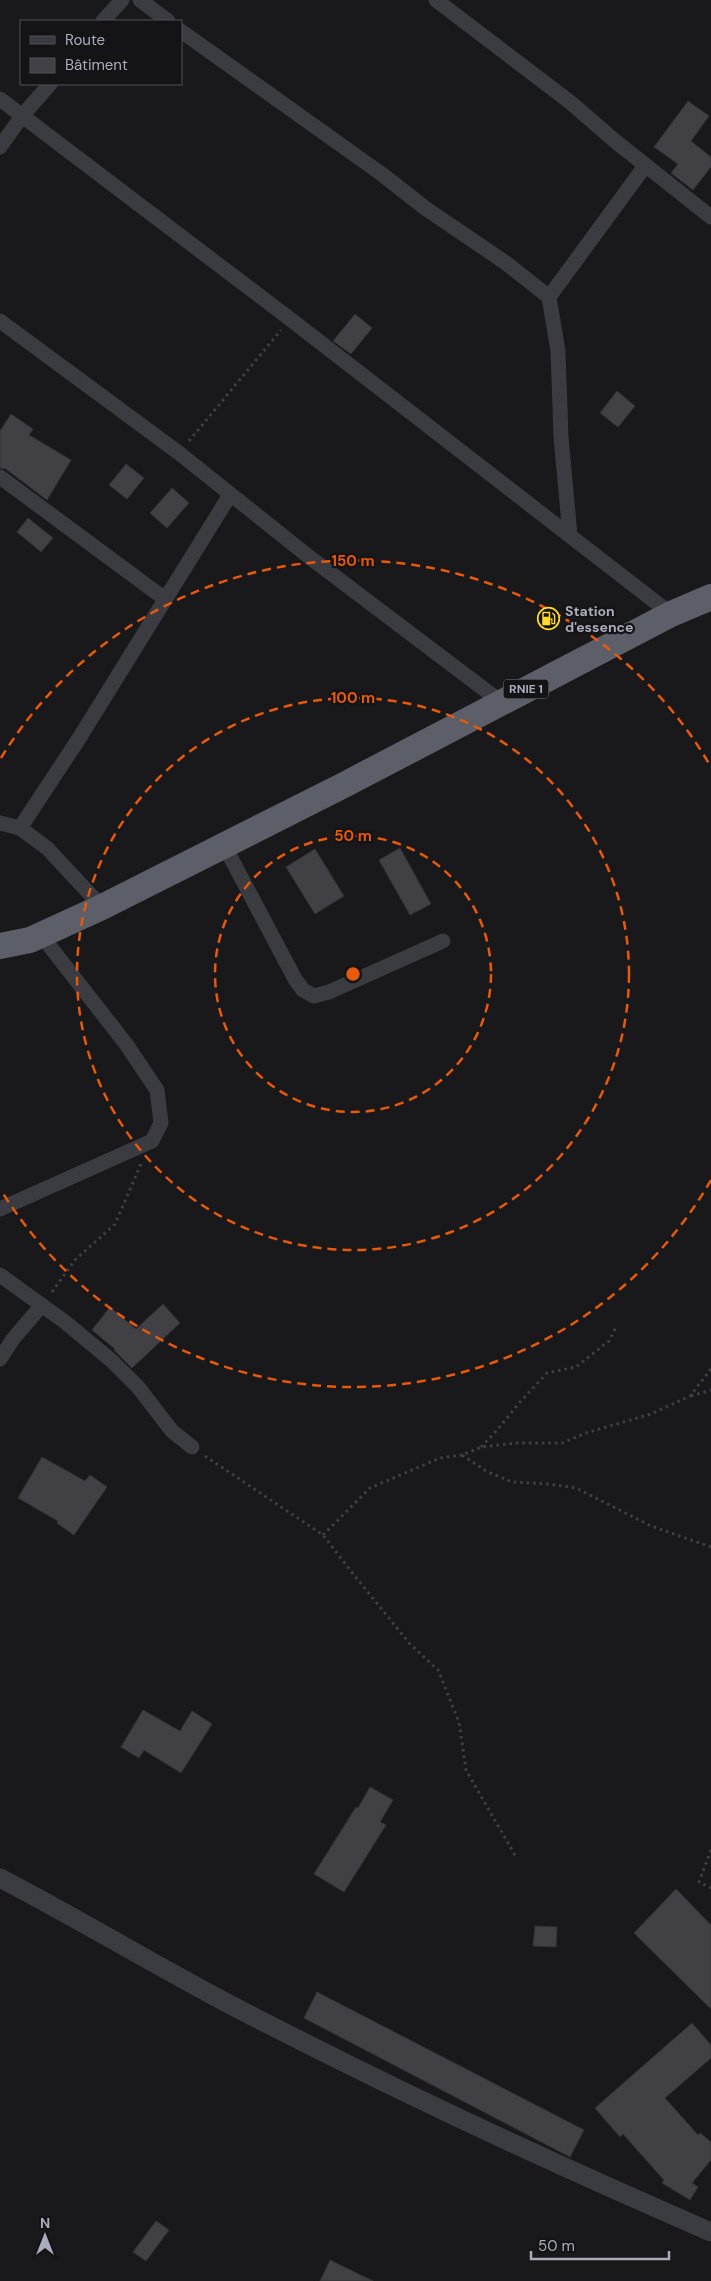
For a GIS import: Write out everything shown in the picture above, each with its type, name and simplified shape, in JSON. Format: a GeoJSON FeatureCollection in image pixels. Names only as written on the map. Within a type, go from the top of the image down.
{"type":"FeatureCollection","features":[{"type":"Feature","properties":{"kind":"highway","name":"RNIE 1"},"geometry":{"type":"LineString","coordinates":[[0,946],[35,937],[102,907],[344,785],[671,614],[711,597]]}},
{"type":"Feature","properties":{"kind":"highway","name":"RNIE 1"},"geometry":{"type":"LineString","coordinates":[[0,966],[35,937]]}},
{"type":"Feature","properties":{"kind":"street"},"geometry":{"type":"LineString","coordinates":[[104,20],[122,0]]}},
{"type":"Feature","properties":{"kind":"street"},"geometry":{"type":"LineString","coordinates":[[140,0],[167,20]]}},
{"type":"Feature","properties":{"kind":"street"},"geometry":{"type":"LineString","coordinates":[[436,0],[570,102],[645,166],[711,218]]}},
{"type":"Feature","properties":{"kind":"street"},"geometry":{"type":"LineString","coordinates":[[182,32],[383,175],[425,208],[506,263],[549,296],[558,351],[561,437],[570,535]]}},
{"type":"Feature","properties":{"kind":"street"},"geometry":{"type":"LineString","coordinates":[[0,147],[22,116],[49,85]]}},
{"type":"Feature","properties":{"kind":"street"},"geometry":{"type":"LineString","coordinates":[[0,99],[290,319],[671,614]]}},
{"type":"Feature","properties":{"kind":"street"},"geometry":{"type":"LineString","coordinates":[[549,296],[645,166]]}},
{"type":"Feature","properties":{"kind":"street"},"geometry":{"type":"LineString","coordinates":[[0,320],[179,453],[230,495],[501,702]]}},
{"type":"Feature","properties":{"kind":"street"},"geometry":{"type":"LineString","coordinates":[[0,477],[165,599]]}},
{"type":"Feature","properties":{"kind":"street"},"geometry":{"type":"LineString","coordinates":[[20,828],[78,740],[230,495]]}},
{"type":"Feature","properties":{"kind":"street"},"geometry":{"type":"LineString","coordinates":[[0,824],[20,828],[47,848],[102,907]]}},
{"type":"Feature","properties":{"kind":"street"},"geometry":{"type":"LineString","coordinates":[[224,845],[295,979],[304,990],[314,996],[329,992],[443,941]]}},
{"type":"Feature","properties":{"kind":"street"},"geometry":{"type":"LineString","coordinates":[[0,1209],[152,1141],[161,1123],[157,1090],[126,1044],[35,937]]}},
{"type":"Feature","properties":{"kind":"street"},"geometry":{"type":"LineString","coordinates":[[0,1274],[112,1361],[138,1387],[172,1430],[192,1447]]}},
{"type":"Feature","properties":{"kind":"street"},"geometry":{"type":"LineString","coordinates":[[0,1359],[42,1305]]}},
{"type":"Feature","properties":{"kind":"street"},"geometry":{"type":"LineString","coordinates":[[0,1878],[225,2002],[378,2080],[600,2184],[711,2232]]}},
{"type":"Feature","properties":{"kind":"path"},"geometry":{"type":"LineString","coordinates":[[179,453],[290,319]]}},
{"type":"Feature","properties":{"kind":"path"},"geometry":{"type":"LineString","coordinates":[[42,1305],[75,1260],[115,1224],[152,1141]]}},
{"type":"Feature","properties":{"kind":"path"},"geometry":{"type":"LineString","coordinates":[[481,1447],[548,1373],[576,1367],[609,1341],[616,1327]]}},
{"type":"Feature","properties":{"kind":"path"},"geometry":{"type":"LineString","coordinates":[[690,1396],[711,1369]]}},
{"type":"Feature","properties":{"kind":"path"},"geometry":{"type":"LineString","coordinates":[[323,1535],[370,1488],[440,1458],[462,1455],[481,1447],[516,1443],[562,1443],[586,1433],[650,1414],[690,1396],[711,1390]]}},
{"type":"Feature","properties":{"kind":"path"},"geometry":{"type":"LineString","coordinates":[[192,1447],[323,1535],[410,1644],[438,1670],[459,1722],[466,1770],[516,1857]]}},
{"type":"Feature","properties":{"kind":"path"},"geometry":{"type":"LineString","coordinates":[[462,1455],[486,1471],[512,1482],[576,1488],[650,1526],[711,1547]]}},
{"type":"Feature","properties":{"kind":"path"},"geometry":{"type":"LineString","coordinates":[[711,1850],[699,1882],[711,1888]]}},
{"type":"Feature","properties":{"kind":"building"},"geometry":{"type":"Polygon","coordinates":[[[688,101],[709,116],[691,141],[711,157],[711,167],[693,190],[671,173],[678,164],[654,147],[688,101]]]}},
{"type":"Feature","properties":{"kind":"building"},"geometry":{"type":"Polygon","coordinates":[[[355,314],[372,328],[351,354],[333,341],[355,314]]]}},
{"type":"Feature","properties":{"kind":"building"},"geometry":{"type":"Polygon","coordinates":[[[617,391],[635,406],[618,427],[600,413],[617,391]]]}},
{"type":"Feature","properties":{"kind":"building"},"geometry":{"type":"Polygon","coordinates":[[[11,414],[33,429],[29,435],[71,460],[47,500],[6,469],[0,468],[0,431],[11,414]]]}},
{"type":"Feature","properties":{"kind":"building"},"geometry":{"type":"Polygon","coordinates":[[[126,464],[144,478],[127,499],[109,485],[126,464]]]}},
{"type":"Feature","properties":{"kind":"building"},"geometry":{"type":"Polygon","coordinates":[[[172,488],[189,503],[167,528],[150,513],[172,488]]]}},
{"type":"Feature","properties":{"kind":"building"},"geometry":{"type":"Polygon","coordinates":[[[28,518],[53,538],[41,552],[17,532],[28,518]]]}},
{"type":"Feature","properties":{"kind":"building"},"geometry":{"type":"Polygon","coordinates":[[[400,848],[431,904],[410,915],[379,860],[400,848]]]}},
{"type":"Feature","properties":{"kind":"building"},"geometry":{"type":"Polygon","coordinates":[[[315,849],[344,896],[315,914],[286,867],[315,849]]]}},
{"type":"Feature","properties":{"kind":"building"},"geometry":{"type":"Polygon","coordinates":[[[163,1304],[180,1323],[132,1368],[115,1349],[92,1330],[110,1307],[136,1329],[163,1304]]]}},
{"type":"Feature","properties":{"kind":"building"},"geometry":{"type":"Polygon","coordinates":[[[42,1457],[85,1481],[90,1475],[107,1487],[74,1535],[57,1523],[58,1521],[18,1498],[42,1457]]]}},
{"type":"Feature","properties":{"kind":"building"},"geometry":{"type":"Polygon","coordinates":[[[143,1710],[180,1731],[192,1711],[212,1724],[181,1773],[144,1750],[139,1758],[121,1747],[143,1710]]]}},
{"type":"Feature","properties":{"kind":"building"},"geometry":{"type":"Polygon","coordinates":[[[370,1787],[393,1800],[380,1822],[386,1825],[344,1892],[314,1874],[370,1787]]]}},
{"type":"Feature","properties":{"kind":"building"},"geometry":{"type":"Polygon","coordinates":[[[676,1889],[711,1925],[711,2009],[634,1933],[676,1889]]]}},
{"type":"Feature","properties":{"kind":"building"},"geometry":{"type":"Polygon","coordinates":[[[535,1926],[557,1927],[556,1947],[533,1946],[535,1926]]]}},
{"type":"Feature","properties":{"kind":"building"},"geometry":{"type":"Polygon","coordinates":[[[317,1992],[584,2130],[570,2157],[304,2018],[317,1992]]]}},
{"type":"Feature","properties":{"kind":"building"},"geometry":{"type":"Polygon","coordinates":[[[692,2023],[711,2045],[711,2058],[665,2098],[698,2135],[700,2133],[711,2142],[711,2160],[692,2183],[698,2187],[690,2200],[662,2183],[664,2180],[623,2134],[620,2137],[595,2108],[692,2023]]]}},
{"type":"Feature","properties":{"kind":"building"},"geometry":{"type":"Polygon","coordinates":[[[156,2221],[169,2230],[146,2261],[133,2252],[156,2221]]]}},
{"type":"Feature","properties":{"kind":"building"},"geometry":{"type":"Polygon","coordinates":[[[330,2260],[373,2281],[320,2281],[330,2260]]]}},
{"type":"Feature","properties":{"kind":"place","name":"Station d'essence"},"geometry":{"type":"Point","coordinates":[549,619]}}]}
